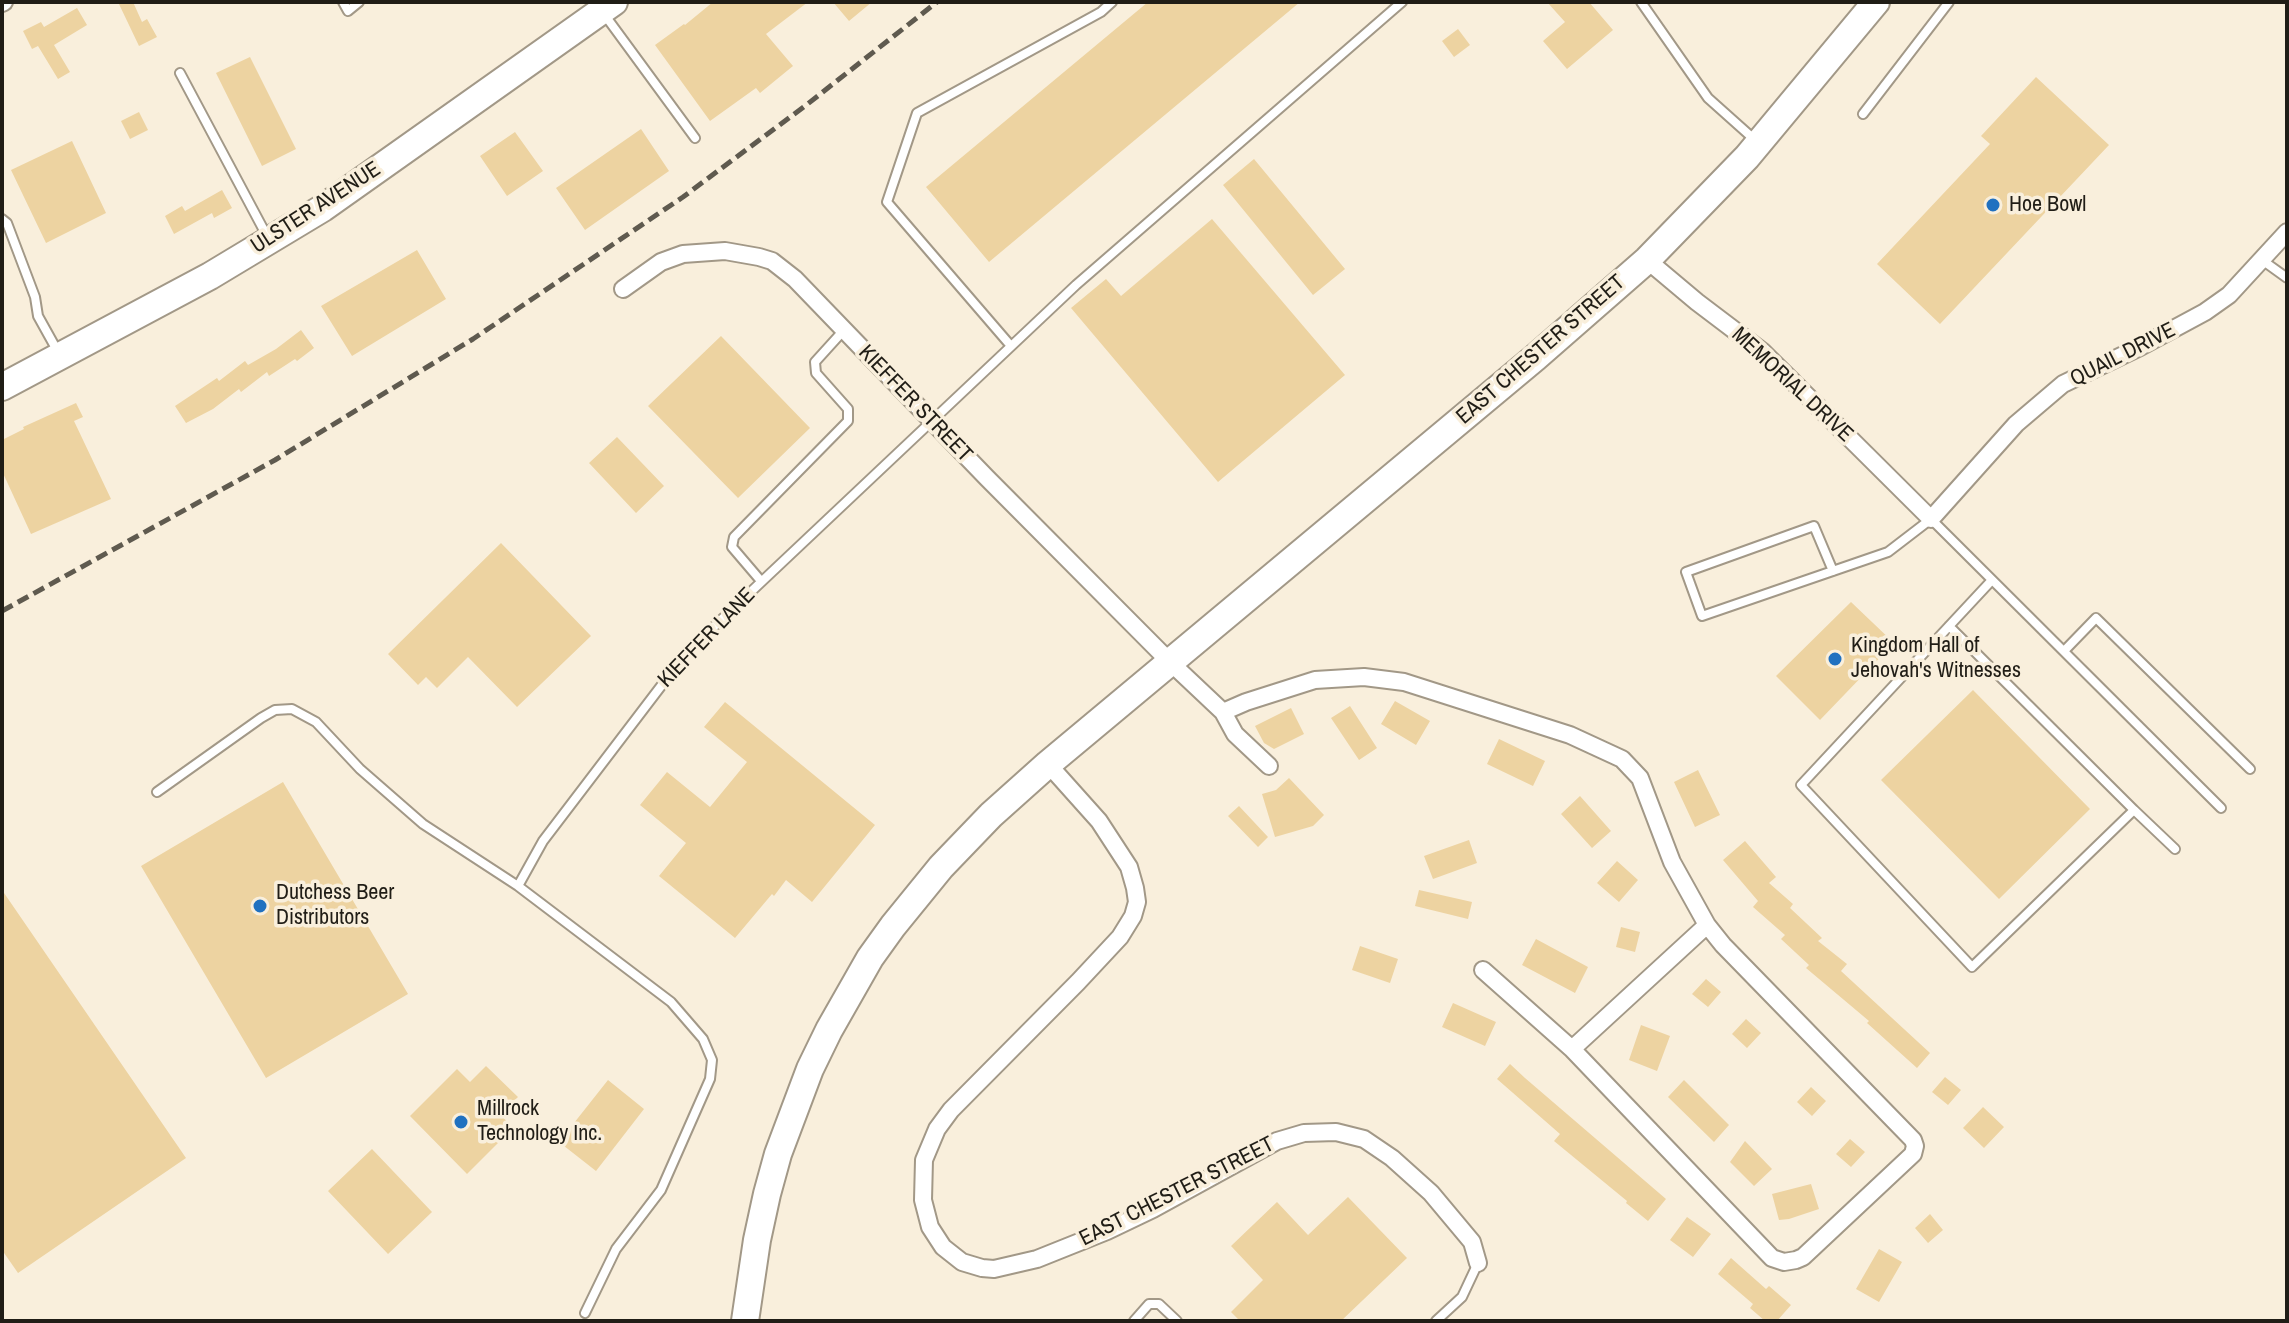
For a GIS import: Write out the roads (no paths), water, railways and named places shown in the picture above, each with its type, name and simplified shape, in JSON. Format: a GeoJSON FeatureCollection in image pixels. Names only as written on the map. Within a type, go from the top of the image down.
{"type":"FeatureCollection","features":[{"type":"Feature","properties":{"kind":"main road","name":"EAST CHESTER STREET"},"geometry":{"type":"LineString","coordinates":[[745,1321],[757,1240],[778,1154],[810,1069],[870,958],[917,895],[965,841],[1048,764],[1536,357],[1647,260],[1758,144],[1876,2]]}},
{"type":"Feature","properties":{"kind":"main road","name":"ULSTER AVENUE"},"geometry":{"type":"LineString","coordinates":[[2,387],[210,276],[323,208],[608,6]]}},
{"type":"Feature","properties":{"kind":"street","name":"QUAIL DRIVE"},"geometry":{"type":"LineString","coordinates":[[1931,519],[2016,424],[2063,384],[2205,312],[2229,295],[2287,232]]}},
{"type":"Feature","properties":{"kind":"street","name":"KIEFFER STREET"},"geometry":{"type":"LineString","coordinates":[[623,289],[661,262],[683,254],[725,251],[772,261],[795,279],[932,422],[1223,712],[1235,734],[1269,766]]}},
{"type":"Feature","properties":{"kind":"street","name":"MEMORIAL DRIVE"},"geometry":{"type":"LineString","coordinates":[[1647,260],[1763,352],[1931,519]]}},
{"type":"Feature","properties":{"kind":"street"},"geometry":{"type":"LineString","coordinates":[[1223,712],[1315,680],[1364,677],[1404,682],[1570,735],[1622,759],[1640,778],[1672,862],[1707,925],[1913,1140],[1913,1154],[1803,1257],[1784,1262],[1772,1258],[1572,1049],[1483,970]]}},
{"type":"Feature","properties":{"kind":"street","name":"EAST CHESTER STREET"},"geometry":{"type":"LineString","coordinates":[[1048,764],[1099,821],[1129,867],[1136,906],[1120,937],[951,1110],[937,1129],[924,1160],[923,1200],[930,1227],[943,1247],[962,1262],[982,1268],[994,1269],[1037,1259],[1153,1209],[1277,1141],[1304,1133],[1336,1132],[1364,1139],[1392,1158],[1421,1184],[1472,1242],[1478,1263]]}},
{"type":"Feature","properties":{"kind":"street"},"geometry":{"type":"LineString","coordinates":[[1572,1049],[1707,925]]}},
{"type":"Feature","properties":{"kind":"lane"},"geometry":{"type":"LineString","coordinates":[[343,2],[348,11],[359,2]]}},
{"type":"Feature","properties":{"kind":"lane"},"geometry":{"type":"LineString","coordinates":[[1011,346],[887,202],[917,113],[1101,12],[1112,2]]}},
{"type":"Feature","properties":{"kind":"lane","name":"KIEFFER LANE"},"geometry":{"type":"LineString","coordinates":[[518,886],[543,841],[687,652],[1076,285],[1402,2]]}},
{"type":"Feature","properties":{"kind":"lane"},"geometry":{"type":"LineString","coordinates":[[1641,2],[1708,98],[1758,144]]}},
{"type":"Feature","properties":{"kind":"lane"},"geometry":{"type":"LineString","coordinates":[[1863,114],[1949,2]]}},
{"type":"Feature","properties":{"kind":"lane"},"geometry":{"type":"LineString","coordinates":[[608,6],[695,138]]}},
{"type":"Feature","properties":{"kind":"lane"},"geometry":{"type":"LineString","coordinates":[[180,73],[269,239]]}},
{"type":"Feature","properties":{"kind":"lane"},"geometry":{"type":"LineString","coordinates":[[2,219],[7,223],[35,297],[38,316],[60,356]]}},
{"type":"Feature","properties":{"kind":"lane"},"geometry":{"type":"LineString","coordinates":[[2262,260],[2287,278]]}},
{"type":"Feature","properties":{"kind":"lane"},"geometry":{"type":"LineString","coordinates":[[761,581],[732,547],[734,537],[848,421],[848,409],[816,373],[815,362],[844,330]]}},
{"type":"Feature","properties":{"kind":"lane"},"geometry":{"type":"LineString","coordinates":[[1833,571],[1814,526],[1686,572],[1702,616],[1833,571],[1888,552],[1931,519],[2221,808]]}},
{"type":"Feature","properties":{"kind":"lane"},"geometry":{"type":"LineString","coordinates":[[1992,580],[1801,785],[1972,967],[2134,810]]}},
{"type":"Feature","properties":{"kind":"lane"},"geometry":{"type":"LineString","coordinates":[[2064,651],[2096,618],[2250,769]]}},
{"type":"Feature","properties":{"kind":"lane"},"geometry":{"type":"LineString","coordinates":[[1949,626],[2175,849]]}},
{"type":"Feature","properties":{"kind":"lane"},"geometry":{"type":"LineString","coordinates":[[157,792],[261,718],[275,710],[292,709],[316,722],[360,769],[423,824],[518,886],[671,1002],[703,1039],[712,1060],[710,1079],[661,1190],[616,1249],[585,1313]]}},
{"type":"Feature","properties":{"kind":"lane"},"geometry":{"type":"LineString","coordinates":[[1436,1321],[1462,1297],[1478,1263]]}},
{"type":"Feature","properties":{"kind":"lane"},"geometry":{"type":"LineString","coordinates":[[1134,1321],[1149,1304],[1159,1304],[1177,1321]]}},
{"type":"Feature","properties":{"kind":"railway"},"geometry":{"type":"LineString","coordinates":[[2,611],[275,460],[473,339],[683,197],[937,2]]}},
{"type":"Feature","properties":{"kind":"place","name":"Hoe Bowl"},"geometry":{"type":"Point","coordinates":[1993,205]}},
{"type":"Feature","properties":{"kind":"place","name":"Kingdom Hall of Jehovah's Witnesses"},"geometry":{"type":"Point","coordinates":[1835,659]}},
{"type":"Feature","properties":{"kind":"place","name":"Dutchess Beer Distributors"},"geometry":{"type":"Point","coordinates":[260,906]}},
{"type":"Feature","properties":{"kind":"place","name":"Millrock Technology Inc."},"geometry":{"type":"Point","coordinates":[461,1122]}}]}
